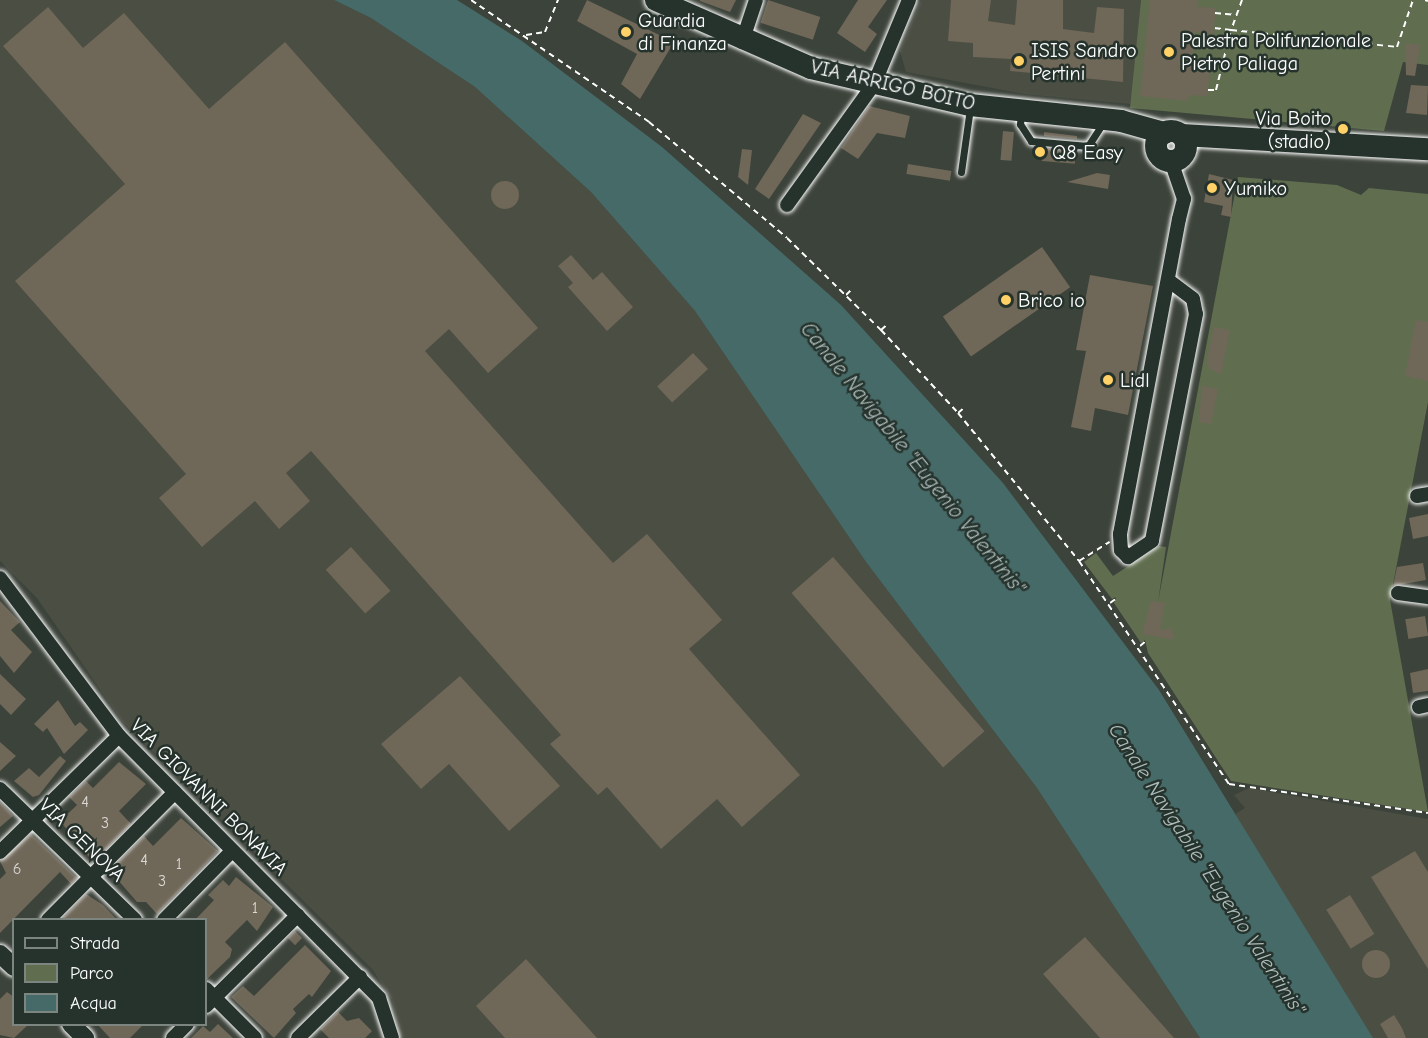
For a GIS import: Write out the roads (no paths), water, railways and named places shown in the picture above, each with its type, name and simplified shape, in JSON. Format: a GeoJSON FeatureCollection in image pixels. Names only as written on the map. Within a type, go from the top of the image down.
{"type":"FeatureCollection","features":[{"type":"Feature","properties":{"kind":"main road","name":"VIA ARRIGO BOITO"},"geometry":{"type":"LineString","coordinates":[[656,0],[742,42],[874,84],[970,105],[1103,118],[1174,146],[1428,149]]}},
{"type":"Feature","properties":{"kind":"street"},"geometry":{"type":"LineString","coordinates":[[742,42],[756,0]]}},
{"type":"Feature","properties":{"kind":"street"},"geometry":{"type":"LineString","coordinates":[[787,205],[874,84],[909,0]]}},
{"type":"Feature","properties":{"kind":"street"},"geometry":{"type":"LineString","coordinates":[[1168,280],[1193,299],[1194,325],[1152,541],[1128,557],[1120,550],[1120,534],[1168,280],[1184,199],[1174,146]]}},
{"type":"Feature","properties":{"kind":"street","name":"VIA GIOVANNI BONAVIA"},"geometry":{"type":"LineString","coordinates":[[0,578],[119,736],[380,998],[392,1038]]}},
{"type":"Feature","properties":{"kind":"street"},"geometry":{"type":"LineString","coordinates":[[1398,592],[1428,597]]}},
{"type":"Feature","properties":{"kind":"street"},"geometry":{"type":"LineString","coordinates":[[0,852],[119,736]]}},
{"type":"Feature","properties":{"kind":"street","name":"VIA GENOVA"},"geometry":{"type":"LineString","coordinates":[[0,789],[133,918]]}},
{"type":"Feature","properties":{"kind":"street"},"geometry":{"type":"LineString","coordinates":[[50,918],[175,792]]}},
{"type":"Feature","properties":{"kind":"street"},"geometry":{"type":"LineString","coordinates":[[166,918],[232,851]]}},
{"type":"Feature","properties":{"kind":"street"},"geometry":{"type":"LineString","coordinates":[[255,1038],[208,997],[298,915]]}},
{"type":"Feature","properties":{"kind":"street"},"geometry":{"type":"LineString","coordinates":[[298,1038],[360,977]]}},
{"type":"Feature","properties":{"kind":"street"},"geometry":{"type":"LineString","coordinates":[[73,1026],[85,1038]]}},
{"type":"Feature","properties":{"kind":"street"},"geometry":{"type":"LineString","coordinates":[[173,1038],[185,1026]]}},
{"type":"Feature","properties":{"kind":"lane"},"geometry":{"type":"LineString","coordinates":[[961,172],[970,105]]}},
{"type":"Feature","properties":{"kind":"water","name":"Canale Navigabile \"Eugenio Valentinis\""},"geometry":{"type":"Polygon","coordinates":[[[334,0],[457,0],[522,41],[662,147],[841,305],[1003,483],[1159,690],[1373,1038],[1200,1038],[1037,788],[866,562],[695,311],[591,192],[475,87],[371,18],[334,0]]]}},
{"type":"Feature","properties":{"kind":"place","name":"Guardia di Finanza"},"geometry":{"type":"Point","coordinates":[626,32]}},
{"type":"Feature","properties":{"kind":"place","name":"Palestra Polifunzionale Pietro Paliaga"},"geometry":{"type":"Point","coordinates":[1169,52]}},
{"type":"Feature","properties":{"kind":"place","name":"ISIS Sandro Pertini"},"geometry":{"type":"Point","coordinates":[1019,61]}},
{"type":"Feature","properties":{"kind":"place","name":"Via Boito (stadio)"},"geometry":{"type":"Point","coordinates":[1343,129]}},
{"type":"Feature","properties":{"kind":"place","name":"Q8 Easy"},"geometry":{"type":"Point","coordinates":[1040,152]}},
{"type":"Feature","properties":{"kind":"place","name":"Yumiko"},"geometry":{"type":"Point","coordinates":[1212,188]}},
{"type":"Feature","properties":{"kind":"place","name":"Brico io"},"geometry":{"type":"Point","coordinates":[1006,300]}},
{"type":"Feature","properties":{"kind":"place","name":"Lidl"},"geometry":{"type":"Point","coordinates":[1108,380]}}]}
